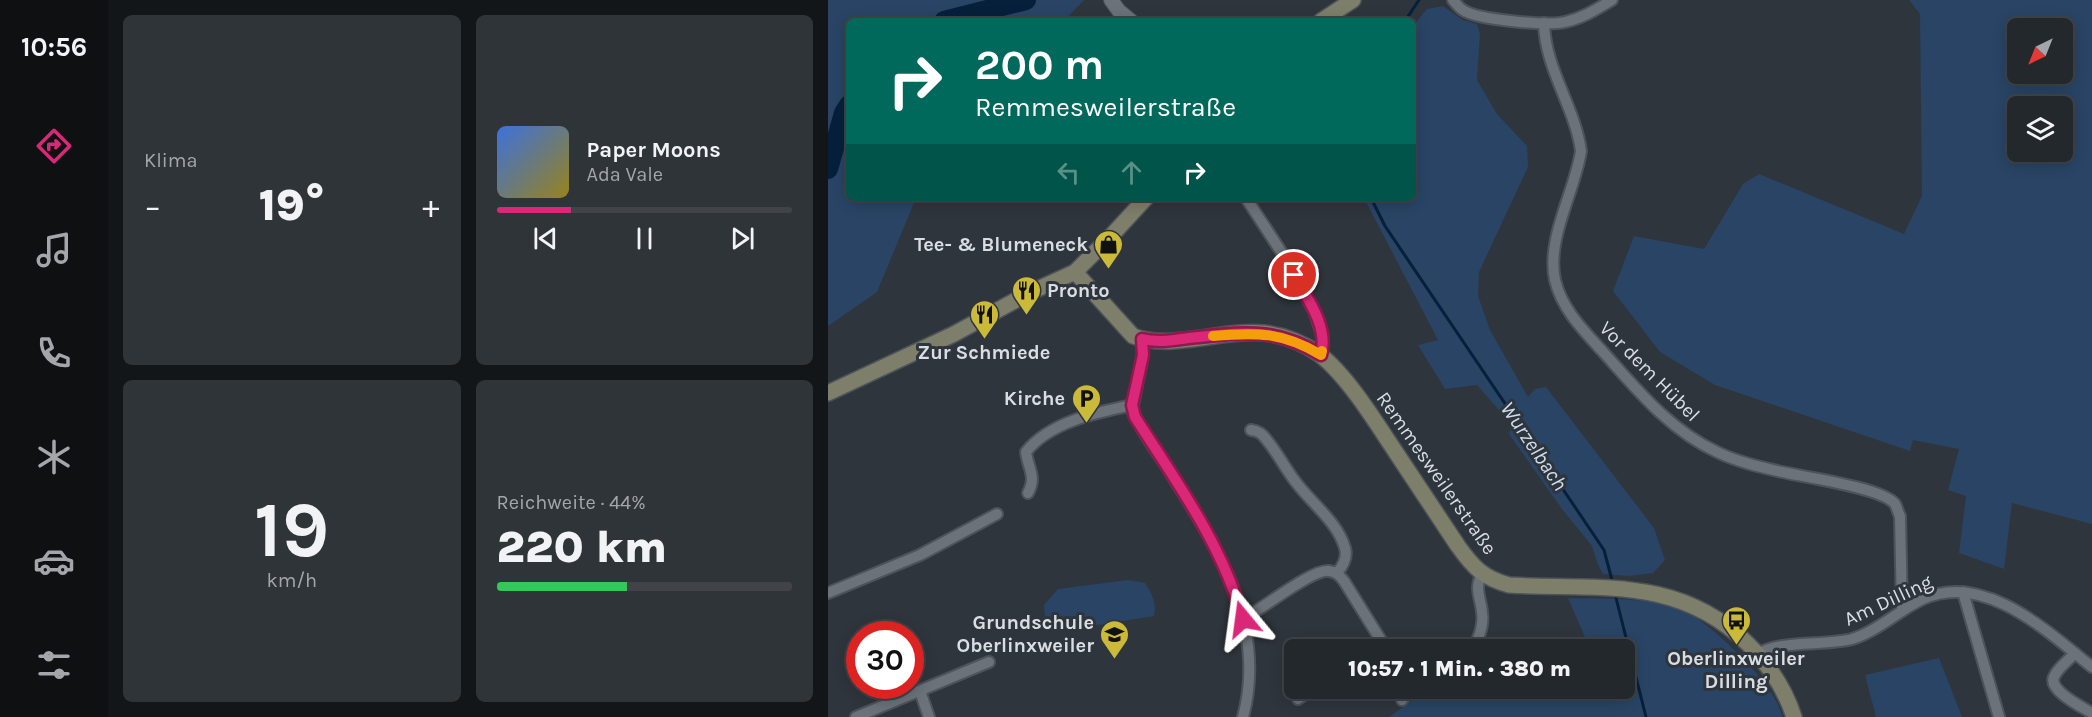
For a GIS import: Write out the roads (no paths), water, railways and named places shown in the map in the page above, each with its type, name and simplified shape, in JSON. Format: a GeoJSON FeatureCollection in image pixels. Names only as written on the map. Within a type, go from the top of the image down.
{"type":"FeatureCollection","features":[{"type":"Feature","properties":{"kind":"main road"},"geometry":{"type":"LineString","coordinates":[[1326,18],[1353,0]]}},
{"type":"Feature","properties":{"kind":"main road"},"geometry":{"type":"LineString","coordinates":[[828,393],[954,334],[1019,298],[1075,272],[1143,201]]}},
{"type":"Feature","properties":{"kind":"main road"},"geometry":{"type":"LineString","coordinates":[[1075,272],[1133,336],[1142,339]]}},
{"type":"Feature","properties":{"kind":"main road","name":"Remmesweilerstraße"},"geometry":{"type":"LineString","coordinates":[[1142,339],[1172,340],[1265,333],[1306,346],[1321,355],[1365,405],[1458,546],[1483,574],[1494,581],[1509,585],[1624,588],[1686,601],[1718,619],[1758,654],[1781,686],[1794,717]]}},
{"type":"Feature","properties":{"kind":"street"},"geometry":{"type":"LineString","coordinates":[[1111,0],[1128,18]]}},
{"type":"Feature","properties":{"kind":"street"},"geometry":{"type":"LineString","coordinates":[[1453,0],[1463,10],[1474,15],[1544,23],[1563,23],[1585,16],[1612,0]]}},
{"type":"Feature","properties":{"kind":"street","name":"Vor dem Hübel"},"geometry":{"type":"LineString","coordinates":[[1544,23],[1544,33],[1554,72],[1579,137],[1581,152],[1554,259],[1555,279],[1560,296],[1569,311],[1580,327],[1641,393],[1670,422],[1693,439],[1737,460],[1863,489],[1886,496],[1895,504],[1900,516],[1902,611]]}},
{"type":"Feature","properties":{"kind":"street"},"geometry":{"type":"LineString","coordinates":[[1248,201],[1284,256],[1315,314],[1323,338],[1321,355]]}},
{"type":"Feature","properties":{"kind":"street"},"geometry":{"type":"LineString","coordinates":[[1142,339],[1143,355],[1132,405],[1135,417],[1219,554],[1235,591],[1243,619],[1249,660],[1243,717]]}},
{"type":"Feature","properties":{"kind":"street"},"geometry":{"type":"LineString","coordinates":[[1028,493],[1033,484],[1033,477],[1026,452],[1032,444],[1046,434],[1081,417],[1132,405]]}},
{"type":"Feature","properties":{"kind":"street"},"geometry":{"type":"LineString","coordinates":[[1251,430],[1259,432],[1266,439],[1294,480],[1325,515],[1341,538],[1346,550],[1346,558],[1338,573]]}},
{"type":"Feature","properties":{"kind":"street"},"geometry":{"type":"LineString","coordinates":[[828,593],[921,555],[997,514]]}},
{"type":"Feature","properties":{"kind":"street"},"geometry":{"type":"LineString","coordinates":[[1243,619],[1321,571],[1338,573],[1377,639]]}},
{"type":"Feature","properties":{"kind":"street"},"geometry":{"type":"LineString","coordinates":[[1476,639],[1483,614],[1478,583],[1483,574]]}},
{"type":"Feature","properties":{"kind":"street","name":"Am Dilling"},"geometry":{"type":"LineString","coordinates":[[1758,654],[1778,647],[1853,639],[1924,598],[1944,592],[1963,592],[1980,595],[2021,613],[2092,667]]}},
{"type":"Feature","properties":{"kind":"street","name":"Am Dilling"},"geometry":{"type":"LineString","coordinates":[[1963,592],[1999,717]]}},
{"type":"Feature","properties":{"kind":"street"},"geometry":{"type":"LineString","coordinates":[[2075,653],[2054,675],[2052,681],[2054,687],[2063,695],[2092,713]]}},
{"type":"Feature","properties":{"kind":"street"},"geometry":{"type":"LineString","coordinates":[[924,689],[989,662]]}},
{"type":"Feature","properties":{"kind":"street"},"geometry":{"type":"LineString","coordinates":[[856,717],[900,699]]}},
{"type":"Feature","properties":{"kind":"street"},"geometry":{"type":"LineString","coordinates":[[923,699],[929,717]]}},
{"type":"Feature","properties":{"kind":"waterway"},"geometry":{"type":"LineString","coordinates":[[956,18],[1026,0]]}},
{"type":"Feature","properties":{"kind":"waterway","name":"Wurzelbach"},"geometry":{"type":"LineString","coordinates":[[1407,18],[1419,0]]}},
{"type":"Feature","properties":{"kind":"waterway"},"geometry":{"type":"LineString","coordinates":[[828,169],[846,110]]}},
{"type":"Feature","properties":{"kind":"waterway","name":"Wurzelbach"},"geometry":{"type":"LineString","coordinates":[[1372,201],[1385,226],[1604,550],[1613,584]]}},
{"type":"Feature","properties":{"kind":"waterway","name":"Wurzelbach"},"geometry":{"type":"LineString","coordinates":[[1615,594],[1646,717]]}},
{"type":"Feature","properties":{"kind":"place","name":"Tee- & Blumeneck"},"geometry":{"type":"Point","coordinates":[1109,270]}},
{"type":"Feature","properties":{"kind":"place","name":"Pronto"},"geometry":{"type":"Point","coordinates":[1026,316]}},
{"type":"Feature","properties":{"kind":"place","name":"Zur Schmiede"},"geometry":{"type":"Point","coordinates":[984,340]}},
{"type":"Feature","properties":{"kind":"place","name":"Kirche"},"geometry":{"type":"Point","coordinates":[1086,424]}},
{"type":"Feature","properties":{"kind":"place","name":"Oberlinxweiler Dilling"},"geometry":{"type":"Point","coordinates":[1736,646]}},
{"type":"Feature","properties":{"kind":"place","name":"Grundschule Oberlinxweiler"},"geometry":{"type":"Point","coordinates":[1115,660]}}]}
